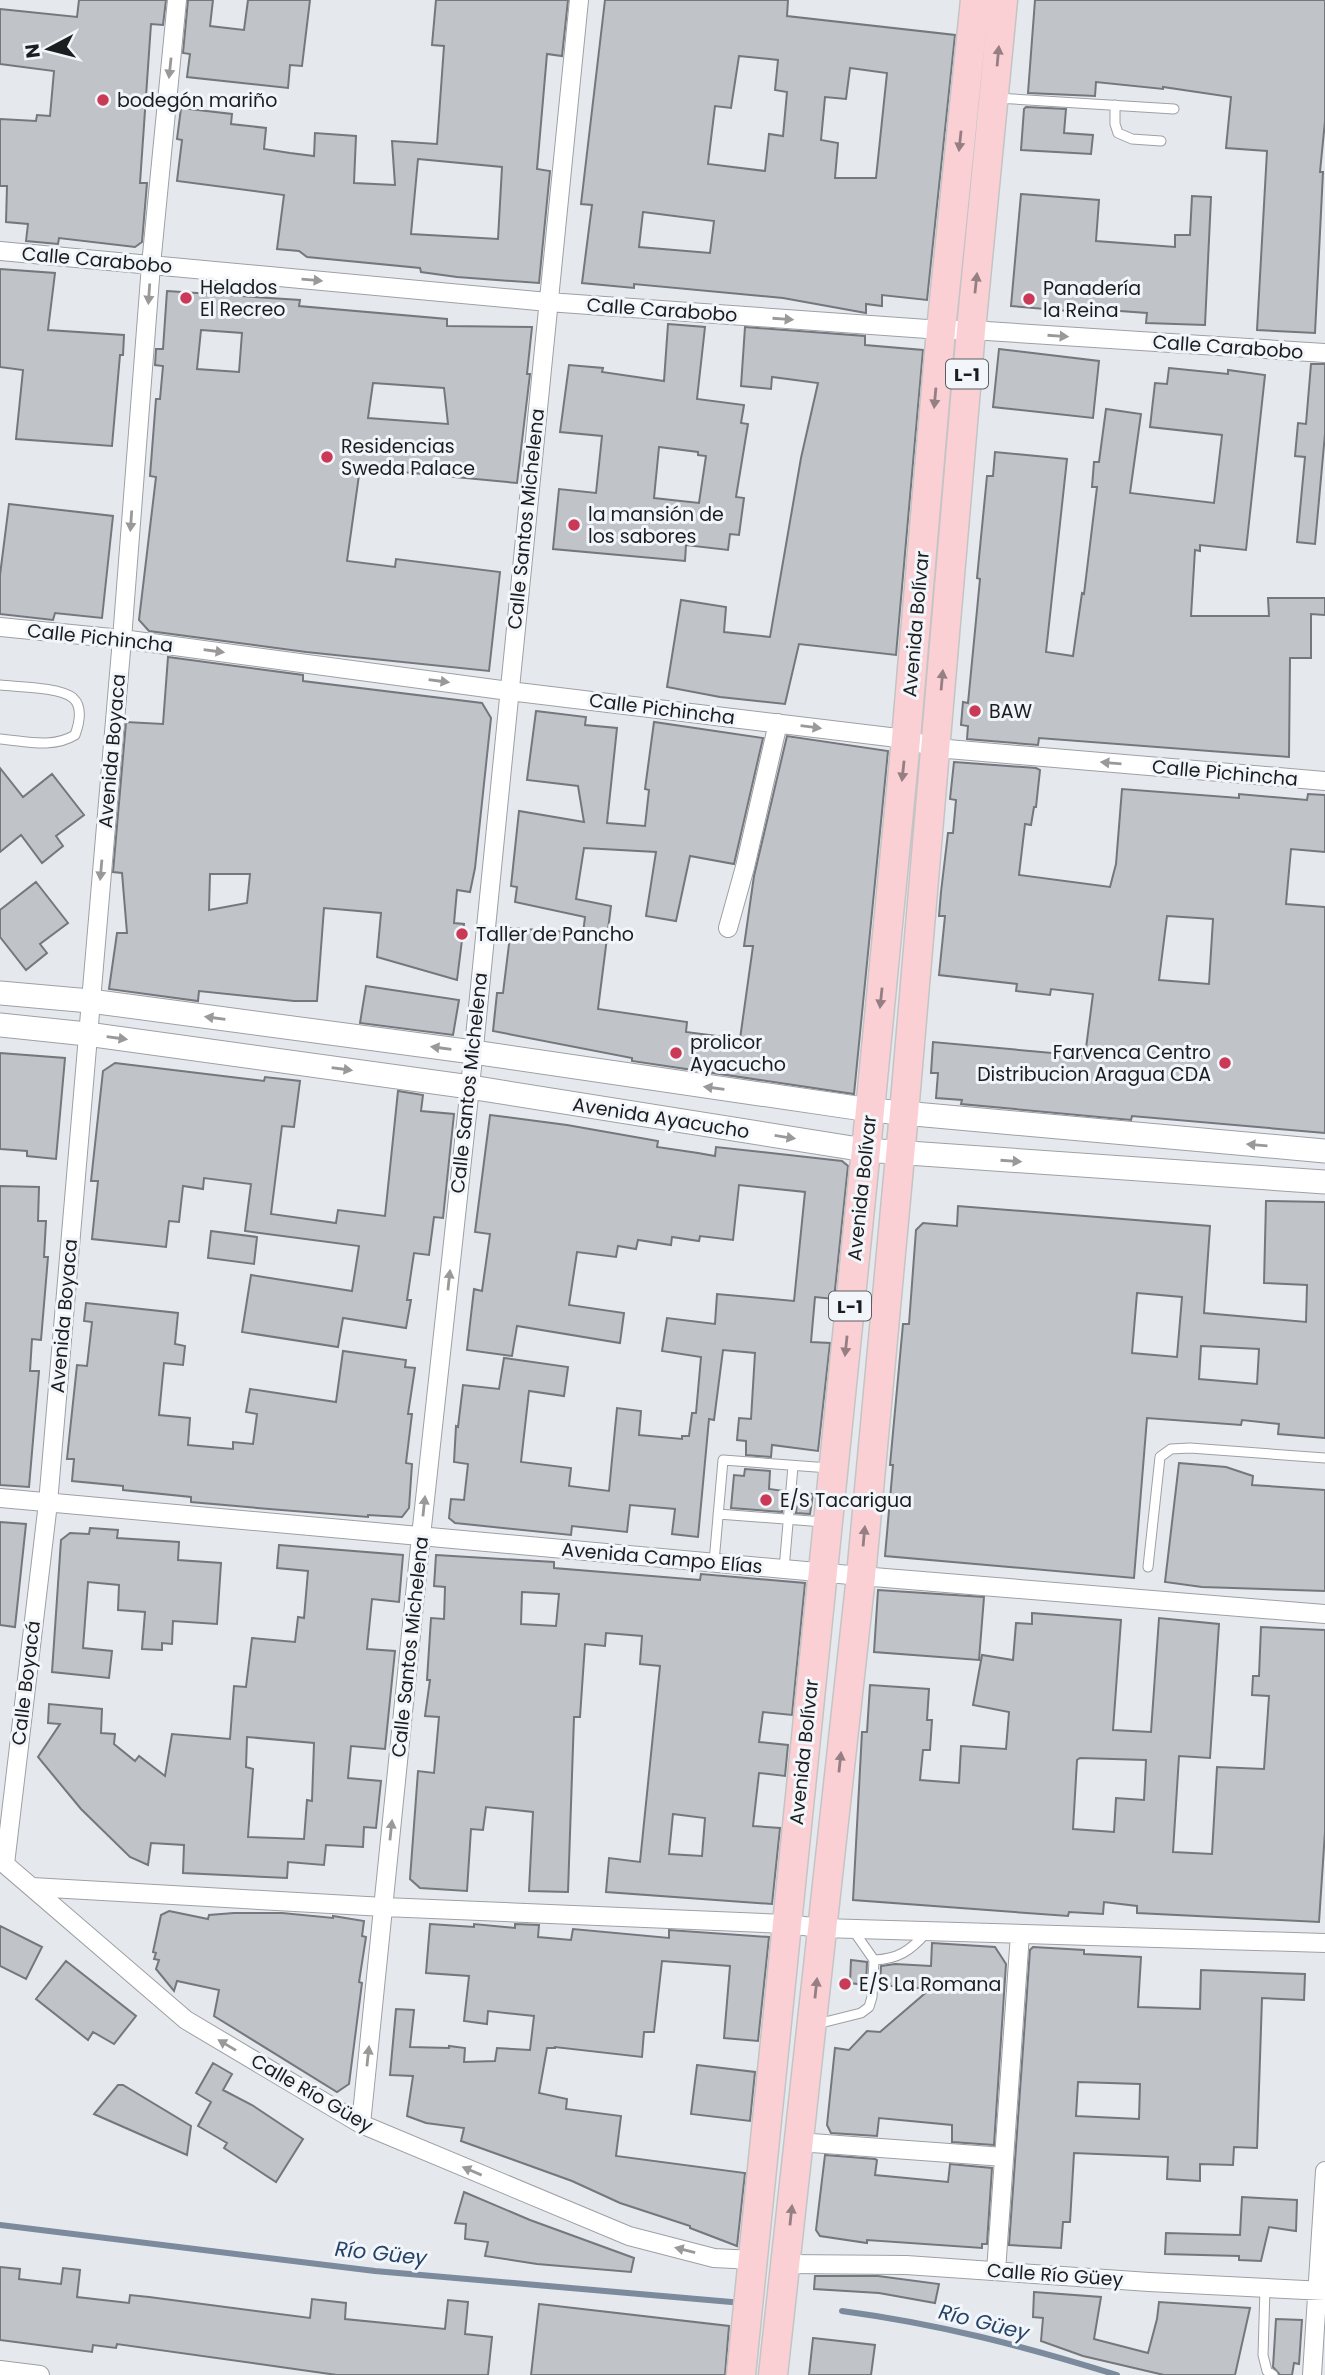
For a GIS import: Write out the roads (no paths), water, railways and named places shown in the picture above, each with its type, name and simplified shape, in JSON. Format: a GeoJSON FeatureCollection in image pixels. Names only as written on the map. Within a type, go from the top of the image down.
{"type":"FeatureCollection","features":[{"type":"Feature","properties":{"kind":"main road","name":"Avenida Bolívar"},"geometry":{"type":"LineString","coordinates":[[741,2375],[870,1110],[906,739],[941,330],[975,0]]}},
{"type":"Feature","properties":{"kind":"main road","name":"Avenida Bolívar"},"geometry":{"type":"LineString","coordinates":[[774,2375],[861,1576],[904,1113],[971,330],[1003,0]]}},
{"type":"Feature","properties":{"kind":"street","name":"Avenida Boyaca"},"geometry":{"type":"LineString","coordinates":[[48,1503],[122,639],[151,265],[177,0]]}},
{"type":"Feature","properties":{"kind":"street","name":"Calle Santos Michelena"},"geometry":{"type":"LineString","coordinates":[[361,2124],[470,1087],[579,0]]}},
{"type":"Feature","properties":{"kind":"street","name":"Calle Carabobo"},"geometry":{"type":"LineString","coordinates":[[0,251],[548,302],[941,330],[1325,353]]}},
{"type":"Feature","properties":{"kind":"street","name":"Calle Pichincha"},"geometry":{"type":"LineString","coordinates":[[0,627],[122,639],[509,691],[906,739],[936,748],[1325,781]]}},
{"type":"Feature","properties":{"kind":"street"},"geometry":{"type":"LineString","coordinates":[[728,928],[778,723]]}},
{"type":"Feature","properties":{"kind":"street","name":"Avenida Ayacucho"},"geometry":{"type":"LineString","coordinates":[[0,993],[90,1001],[472,1052],[870,1110],[1325,1151]]}},
{"type":"Feature","properties":{"kind":"street","name":"Avenida Ayacucho"},"geometry":{"type":"LineString","coordinates":[[0,1026],[87,1034],[470,1087],[865,1150],[1325,1182]]}},
{"type":"Feature","properties":{"kind":"street","name":"Avenida Campo Elías"},"geometry":{"type":"LineString","coordinates":[[0,1498],[824,1573],[1325,1614]]}},
{"type":"Feature","properties":{"kind":"street","name":"Calle Boyacá"},"geometry":{"type":"LineString","coordinates":[[2,1862],[48,1503]]}},
{"type":"Feature","properties":{"kind":"street","name":"Calle Río Güey"},"geometry":{"type":"LineString","coordinates":[[2,1862],[186,2020],[361,2124],[629,2236],[752,2270]]}},
{"type":"Feature","properties":{"kind":"street"},"geometry":{"type":"LineString","coordinates":[[32,1887],[822,1928],[1325,1944]]}},
{"type":"Feature","properties":{"kind":"street"},"geometry":{"type":"LineString","coordinates":[[996,2271],[1020,1934]]}},
{"type":"Feature","properties":{"kind":"street"},"geometry":{"type":"LineString","coordinates":[[798,2142],[1004,2157]]}},
{"type":"Feature","properties":{"kind":"street"},"geometry":{"type":"LineString","coordinates":[[1312,2375],[1322,2291],[1325,2171]]}},
{"type":"Feature","properties":{"kind":"street","name":"Calle Río Güey"},"geometry":{"type":"LineString","coordinates":[[784,2273],[906,2264],[1322,2291]]}},
{"type":"Feature","properties":{"kind":"street"},"geometry":{"type":"LineString","coordinates":[[0,2371],[40,2375]]}},
{"type":"Feature","properties":{"kind":"lane"},"geometry":{"type":"LineString","coordinates":[[995,98],[1174,109]]}},
{"type":"Feature","properties":{"kind":"lane"},"geometry":{"type":"LineString","coordinates":[[1115,106],[1118,133],[1132,139],[1161,141]]}},
{"type":"Feature","properties":{"kind":"lane"},"geometry":{"type":"LineString","coordinates":[[0,685],[64,693],[74,699],[79,711],[75,735],[65,741],[52,744],[0,739]]}},
{"type":"Feature","properties":{"kind":"lane"},"geometry":{"type":"LineString","coordinates":[[1148,1567],[1160,1457],[1165,1451],[1190,1448],[1325,1458]]}},
{"type":"Feature","properties":{"kind":"lane"},"geometry":{"type":"LineString","coordinates":[[714,1562],[723,1460],[834,1469]]}},
{"type":"Feature","properties":{"kind":"lane"},"geometry":{"type":"LineString","coordinates":[[784,1569],[793,1465]]}},
{"type":"Feature","properties":{"kind":"lane"},"geometry":{"type":"LineString","coordinates":[[718,1514],[829,1522]]}},
{"type":"Feature","properties":{"kind":"lane"},"geometry":{"type":"LineString","coordinates":[[811,2025],[866,2010],[873,1997],[874,1960],[852,1929]]}},
{"type":"Feature","properties":{"kind":"lane"},"geometry":{"type":"LineString","coordinates":[[874,1960],[897,1957],[912,1949],[927,1931]]}},
{"type":"Feature","properties":{"kind":"lane"},"geometry":{"type":"LineString","coordinates":[[1265,2288],[1263,2355],[1267,2371],[1272,2375]]}},
{"type":"Feature","properties":{"kind":"waterway","name":"Río Güey"},"geometry":{"type":"LineString","coordinates":[[0,2225],[375,2271],[743,2303]]}},
{"type":"Feature","properties":{"kind":"waterway","name":"Río Güey"},"geometry":{"type":"LineString","coordinates":[[842,2311],[913,2322],[981,2337],[1117,2375]]}},
{"type":"Feature","properties":{"kind":"place","name":"bodegón mariño"},"geometry":{"type":"Point","coordinates":[103,100]}},
{"type":"Feature","properties":{"kind":"place","name":"Helados El Recreo"},"geometry":{"type":"Point","coordinates":[186,298]}},
{"type":"Feature","properties":{"kind":"place","name":"Panadería la Reina"},"geometry":{"type":"Point","coordinates":[1029,299]}},
{"type":"Feature","properties":{"kind":"place","name":"Residencias Sweda Palace"},"geometry":{"type":"Point","coordinates":[327,457]}},
{"type":"Feature","properties":{"kind":"place","name":"la mansión de los sabores"},"geometry":{"type":"Point","coordinates":[574,525]}},
{"type":"Feature","properties":{"kind":"place","name":"BAW"},"geometry":{"type":"Point","coordinates":[975,711]}},
{"type":"Feature","properties":{"kind":"place","name":"Taller de Pancho"},"geometry":{"type":"Point","coordinates":[462,934]}},
{"type":"Feature","properties":{"kind":"place","name":"prolicor Ayacucho"},"geometry":{"type":"Point","coordinates":[676,1053]}},
{"type":"Feature","properties":{"kind":"place","name":"Farvenca Centro Distribucion Aragua CDA"},"geometry":{"type":"Point","coordinates":[1225,1063]}},
{"type":"Feature","properties":{"kind":"place","name":"E/S Tacarigua"},"geometry":{"type":"Point","coordinates":[766,1500]}},
{"type":"Feature","properties":{"kind":"place","name":"E/S La Romana"},"geometry":{"type":"Point","coordinates":[845,1984]}}]}
